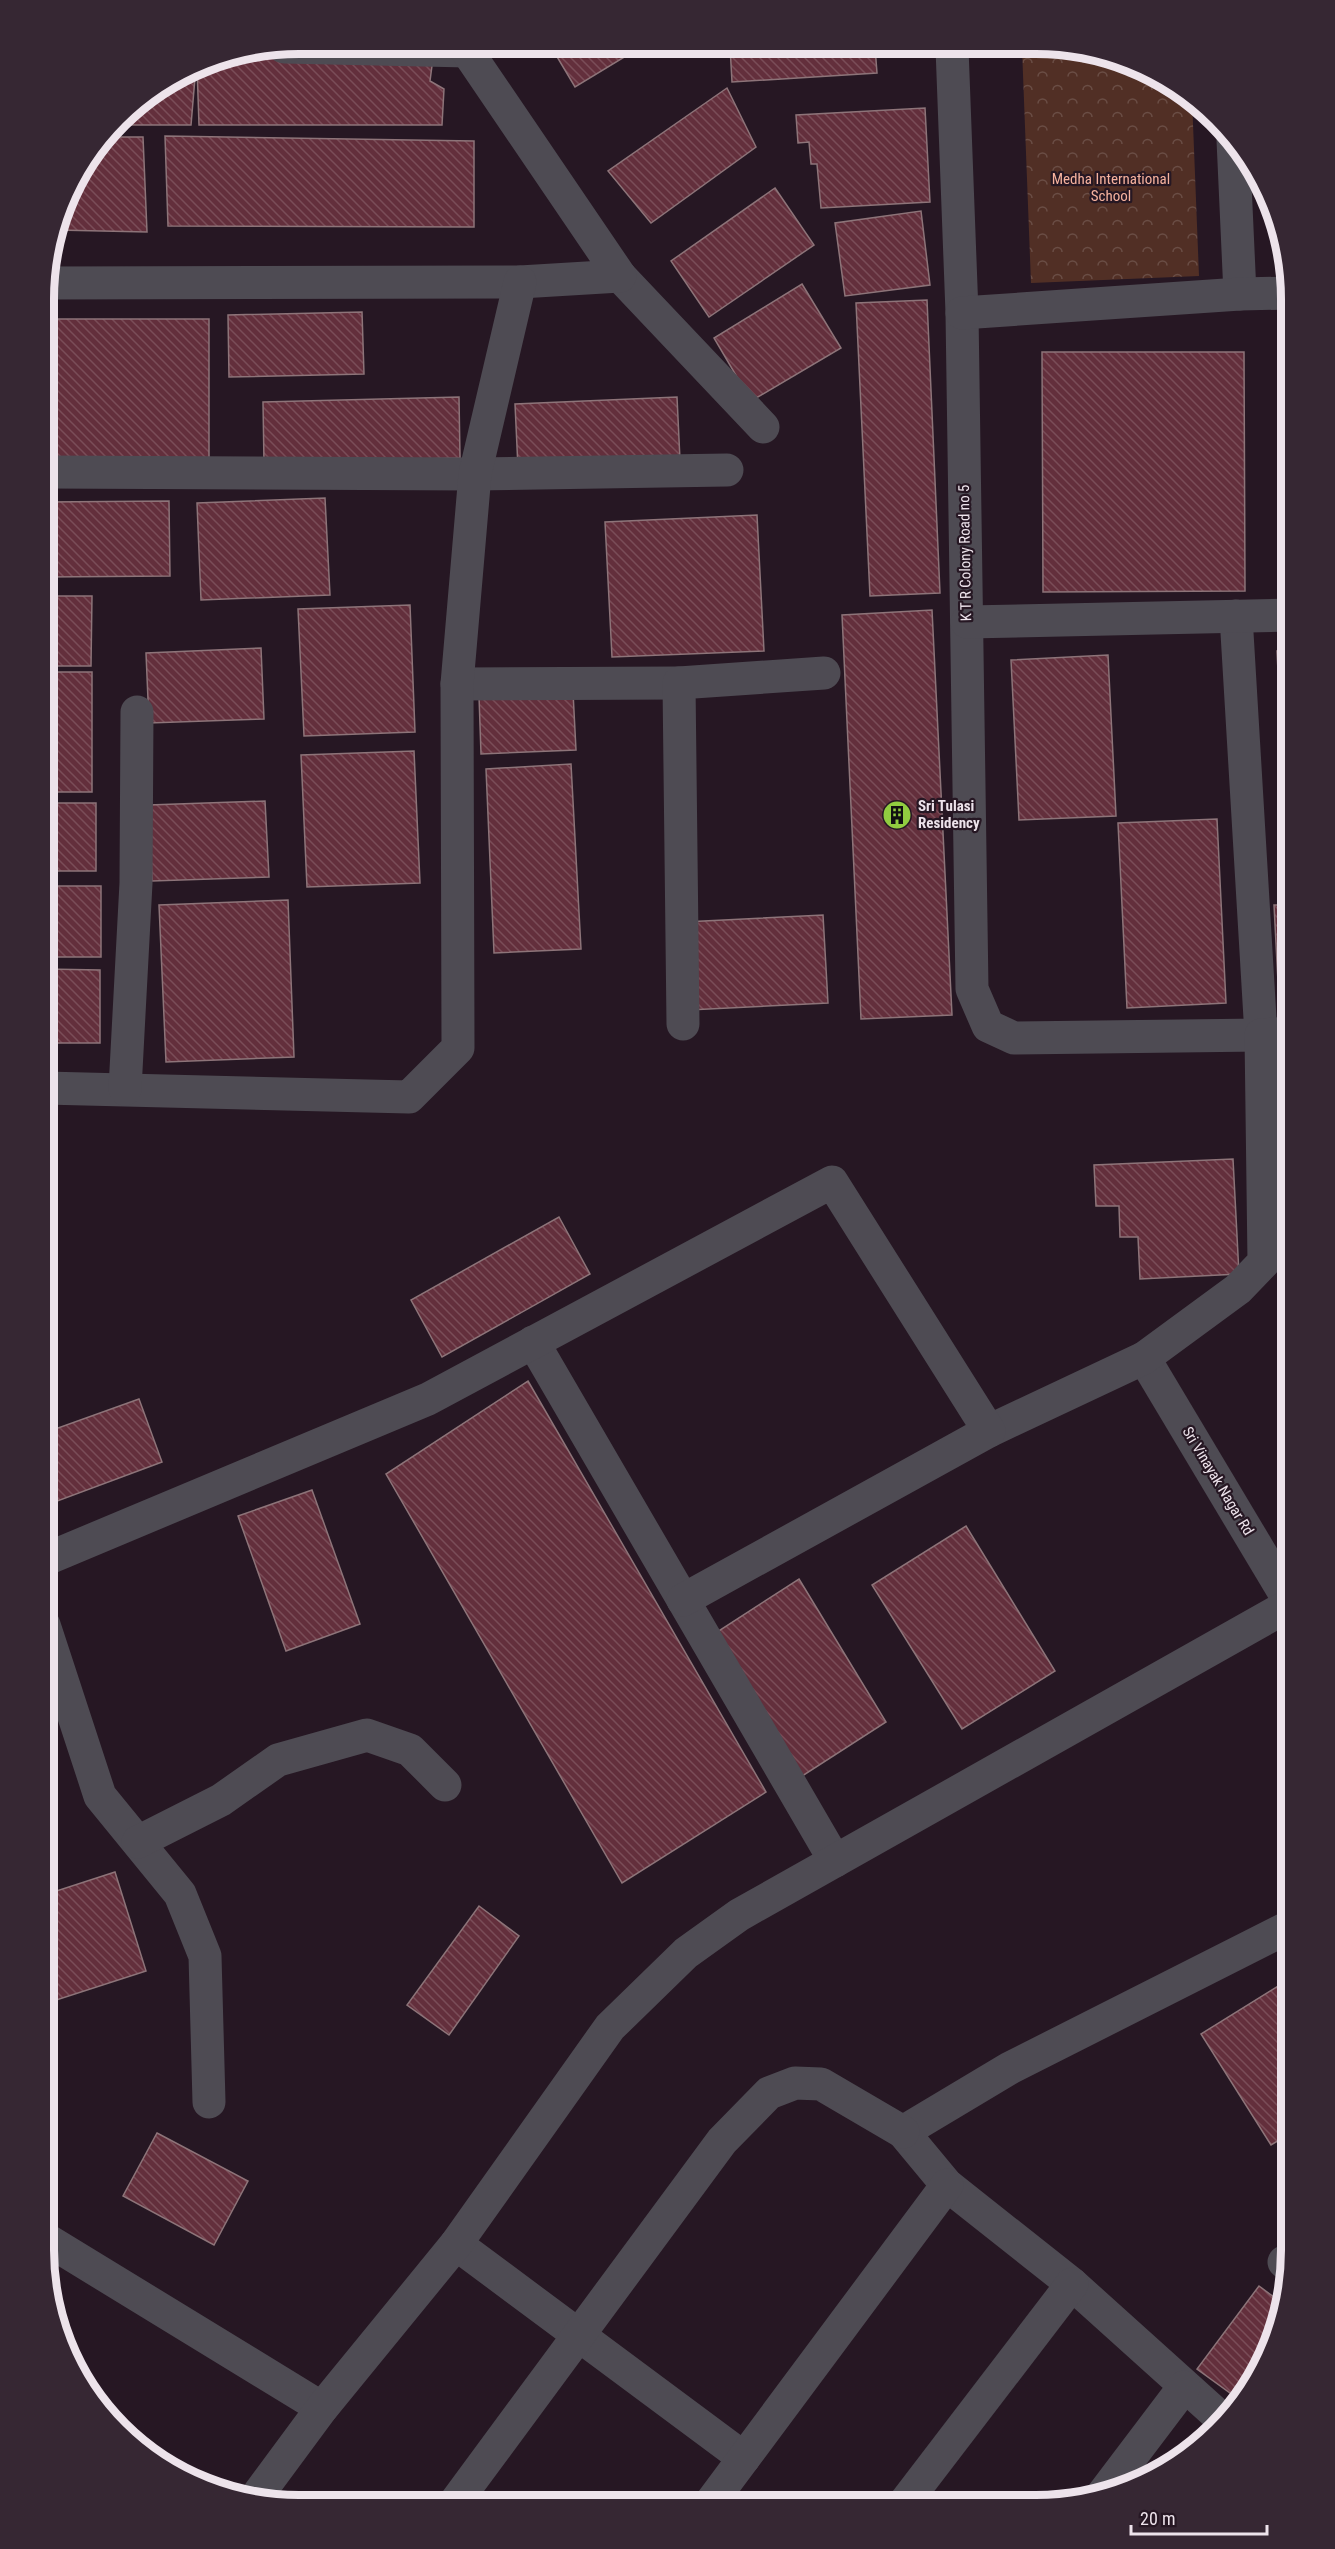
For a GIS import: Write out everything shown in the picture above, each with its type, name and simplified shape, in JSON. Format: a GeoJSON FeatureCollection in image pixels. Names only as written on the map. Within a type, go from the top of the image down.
{"type":"FeatureCollection","features":[{"type":"Feature","properties":{"kind":"street"},"geometry":{"type":"LineString","coordinates":[[474,54],[620,276],[764,427]]}},
{"type":"Feature","properties":{"kind":"street","name":"K T R Colony Road no 5"},"geometry":{"type":"LineString","coordinates":[[952,54],[962,313],[972,988],[988,1026],[1014,1038],[1276,1034]]}},
{"type":"Feature","properties":{"kind":"street"},"geometry":{"type":"LineString","coordinates":[[1234,155],[1240,294]]}},
{"type":"Feature","properties":{"kind":"street"},"geometry":{"type":"LineString","coordinates":[[55,283],[520,282],[620,276]]}},
{"type":"Feature","properties":{"kind":"street"},"geometry":{"type":"LineString","coordinates":[[54,1088],[410,1097],[458,1048],[457,684],[476,474],[520,282]]}},
{"type":"Feature","properties":{"kind":"street"},"geometry":{"type":"LineString","coordinates":[[962,313],[1281,293]]}},
{"type":"Feature","properties":{"kind":"street"},"geometry":{"type":"LineString","coordinates":[[54,472],[476,474],[727,470]]}},
{"type":"Feature","properties":{"kind":"street"},"geometry":{"type":"LineString","coordinates":[[967,622],[1281,615]]}},
{"type":"Feature","properties":{"kind":"street"},"geometry":{"type":"LineString","coordinates":[[683,1600],[989,1431],[1144,1358],[1238,1289],[1264,1262],[1276,1034],[1236,616]]}},
{"type":"Feature","properties":{"kind":"street"},"geometry":{"type":"LineString","coordinates":[[457,684],[679,683],[824,673]]}},
{"type":"Feature","properties":{"kind":"street"},"geometry":{"type":"LineString","coordinates":[[679,683],[683,1024]]}},
{"type":"Feature","properties":{"kind":"street"},"geometry":{"type":"LineString","coordinates":[[125,1089],[136,883],[137,712]]}},
{"type":"Feature","properties":{"kind":"street"},"geometry":{"type":"LineString","coordinates":[[54,1556],[428,1399],[832,1182],[989,1431]]}},
{"type":"Feature","properties":{"kind":"street"},"geometry":{"type":"LineString","coordinates":[[533,1342],[835,1861]]}},
{"type":"Feature","properties":{"kind":"street","name":"Sri Vinayak Nagar Rd"},"geometry":{"type":"LineString","coordinates":[[1144,1358],[1281,1587]]}},
{"type":"Feature","properties":{"kind":"street"},"geometry":{"type":"LineString","coordinates":[[260,2492],[322,2409],[456,2244],[610,2027],[686,1953],[739,1915],[1281,1610]]}},
{"type":"Feature","properties":{"kind":"street"},"geometry":{"type":"LineString","coordinates":[[54,1656],[100,1796],[180,1894],[205,1956],[209,2102]]}},
{"type":"Feature","properties":{"kind":"street"},"geometry":{"type":"LineString","coordinates":[[138,1842],[221,1800],[278,1760],[367,1735],[410,1750],[445,1785]]}},
{"type":"Feature","properties":{"kind":"street"},"geometry":{"type":"LineString","coordinates":[[903,2132],[1010,2068],[1281,1931]]}},
{"type":"Feature","properties":{"kind":"street"},"geometry":{"type":"LineString","coordinates":[[461,2495],[722,2141],[769,2093],[795,2083],[821,2084],[903,2132],[946,2185],[1072,2284],[1217,2415]]}},
{"type":"Feature","properties":{"kind":"street"},"geometry":{"type":"LineString","coordinates":[[716,2495],[946,2185]]}},
{"type":"Feature","properties":{"kind":"street"},"geometry":{"type":"LineString","coordinates":[[54,2244],[322,2409]]}},
{"type":"Feature","properties":{"kind":"street"},"geometry":{"type":"LineString","coordinates":[[456,2244],[744,2458]]}},
{"type":"Feature","properties":{"kind":"street"},"geometry":{"type":"LineString","coordinates":[[911,2495],[1072,2284]]}},
{"type":"Feature","properties":{"kind":"street"},"geometry":{"type":"LineString","coordinates":[[1111,2483],[1184,2387]]}},
{"type":"Feature","properties":{"kind":"green space","name":"Medha International School"},"geometry":{"type":"Polygon","coordinates":[[[1022,54],[1068,56],[1114,67],[1144,79],[1172,95],[1192,111],[1199,276],[1031,283],[1022,54]]]}},
{"type":"Feature","properties":{"kind":"building"},"geometry":{"type":"Polygon","coordinates":[[[555,54],[629,54],[575,87],[555,54]]]}},
{"type":"Feature","properties":{"kind":"building"},"geometry":{"type":"Polygon","coordinates":[[[730,54],[876,54],[877,73],[732,82],[730,54]]]}},
{"type":"Feature","properties":{"kind":"building"},"geometry":{"type":"Polygon","coordinates":[[[267,56],[433,58],[430,81],[444,89],[442,125],[199,125],[197,76],[236,62],[267,56]]]}},
{"type":"Feature","properties":{"kind":"building"},"geometry":{"type":"Polygon","coordinates":[[[195,77],[191,125],[127,125],[163,95],[195,77]]]}},
{"type":"Feature","properties":{"kind":"building"},"geometry":{"type":"Polygon","coordinates":[[[727,88],[756,147],[651,223],[608,171],[727,88]]]}},
{"type":"Feature","properties":{"kind":"building"},"geometry":{"type":"Polygon","coordinates":[[[925,108],[930,202],[821,208],[817,164],[811,164],[809,142],[798,143],[796,115],[925,108]]]}},
{"type":"Feature","properties":{"kind":"building"},"geometry":{"type":"Polygon","coordinates":[[[165,136],[474,141],[474,227],[168,226],[165,136]]]}},
{"type":"Feature","properties":{"kind":"building"},"geometry":{"type":"Polygon","coordinates":[[[116,137],[143,137],[147,232],[64,230],[79,191],[95,163],[116,137]]]}},
{"type":"Feature","properties":{"kind":"building"},"geometry":{"type":"Polygon","coordinates":[[[775,188],[814,245],[709,317],[671,261],[775,188]]]}},
{"type":"Feature","properties":{"kind":"building"},"geometry":{"type":"Polygon","coordinates":[[[921,211],[930,285],[845,296],[835,223],[921,211]]]}},
{"type":"Feature","properties":{"kind":"building"},"geometry":{"type":"Polygon","coordinates":[[[802,284],[841,348],[751,401],[714,338],[802,284]]]}},
{"type":"Feature","properties":{"kind":"building"},"geometry":{"type":"Polygon","coordinates":[[[927,300],[940,593],[870,596],[856,303],[927,300]]]}},
{"type":"Feature","properties":{"kind":"building"},"geometry":{"type":"Polygon","coordinates":[[[362,312],[364,374],[229,377],[228,315],[362,312]]]}},
{"type":"Feature","properties":{"kind":"building"},"geometry":{"type":"Polygon","coordinates":[[[54,319],[209,319],[209,460],[54,459],[54,319]]]}},
{"type":"Feature","properties":{"kind":"building"},"geometry":{"type":"Polygon","coordinates":[[[1042,352],[1244,352],[1245,591],[1043,592],[1042,352]]]}},
{"type":"Feature","properties":{"kind":"building"},"geometry":{"type":"Polygon","coordinates":[[[459,397],[460,458],[264,463],[263,402],[459,397]]]}},
{"type":"Feature","properties":{"kind":"building"},"geometry":{"type":"Polygon","coordinates":[[[677,397],[680,460],[518,468],[515,404],[677,397]]]}},
{"type":"Feature","properties":{"kind":"building"},"geometry":{"type":"Polygon","coordinates":[[[325,498],[330,595],[201,600],[197,503],[325,498]]]}},
{"type":"Feature","properties":{"kind":"building"},"geometry":{"type":"Polygon","coordinates":[[[169,501],[170,576],[54,577],[54,502],[169,501]]]}},
{"type":"Feature","properties":{"kind":"building"},"geometry":{"type":"Polygon","coordinates":[[[757,515],[764,651],[612,657],[605,522],[757,515]]]}},
{"type":"Feature","properties":{"kind":"building"},"geometry":{"type":"Polygon","coordinates":[[[54,596],[92,596],[91,666],[54,666],[54,596]]]}},
{"type":"Feature","properties":{"kind":"building"},"geometry":{"type":"Polygon","coordinates":[[[410,605],[415,732],[304,736],[298,609],[410,605]]]}},
{"type":"Feature","properties":{"kind":"building","name":"Sri Tulasi Residency"},"geometry":{"type":"Polygon","coordinates":[[[932,610],[952,1015],[861,1019],[842,615],[932,610]]]}},
{"type":"Feature","properties":{"kind":"building"},"geometry":{"type":"Polygon","coordinates":[[[261,648],[264,719],[149,723],[146,653],[261,648]]]}},
{"type":"Feature","properties":{"kind":"building"},"geometry":{"type":"Polygon","coordinates":[[[1277,651],[1281,651],[1281,731],[1277,651]]]}},
{"type":"Feature","properties":{"kind":"building"},"geometry":{"type":"Polygon","coordinates":[[[1108,655],[1116,816],[1019,820],[1011,660],[1108,655]]]}},
{"type":"Feature","properties":{"kind":"building"},"geometry":{"type":"Polygon","coordinates":[[[54,672],[92,672],[92,792],[54,792],[54,672]]]}},
{"type":"Feature","properties":{"kind":"building"},"geometry":{"type":"Polygon","coordinates":[[[573,692],[576,750],[481,754],[479,696],[573,692]]]}},
{"type":"Feature","properties":{"kind":"building"},"geometry":{"type":"Polygon","coordinates":[[[414,751],[420,883],[307,887],[301,755],[414,751]]]}},
{"type":"Feature","properties":{"kind":"building"},"geometry":{"type":"Polygon","coordinates":[[[571,764],[581,949],[494,953],[486,769],[571,764]]]}},
{"type":"Feature","properties":{"kind":"building"},"geometry":{"type":"Polygon","coordinates":[[[265,801],[269,877],[152,881],[149,805],[265,801]]]}},
{"type":"Feature","properties":{"kind":"building"},"geometry":{"type":"Polygon","coordinates":[[[54,803],[96,803],[96,871],[54,871],[54,803]]]}},
{"type":"Feature","properties":{"kind":"building"},"geometry":{"type":"Polygon","coordinates":[[[1217,819],[1226,1003],[1127,1008],[1118,823],[1217,819]]]}},
{"type":"Feature","properties":{"kind":"building"},"geometry":{"type":"Polygon","coordinates":[[[54,886],[101,886],[101,957],[54,957],[54,886]]]}},
{"type":"Feature","properties":{"kind":"building"},"geometry":{"type":"Polygon","coordinates":[[[288,900],[294,1057],[166,1062],[159,905],[288,900]]]}},
{"type":"Feature","properties":{"kind":"building"},"geometry":{"type":"Polygon","coordinates":[[[1274,905],[1281,905],[1281,1001],[1279,1001],[1274,905]]]}},
{"type":"Feature","properties":{"kind":"building"},"geometry":{"type":"Polygon","coordinates":[[[823,915],[828,1003],[689,1010],[684,922],[823,915]]]}},
{"type":"Feature","properties":{"kind":"building"},"geometry":{"type":"Polygon","coordinates":[[[54,969],[100,970],[100,1043],[54,1043],[54,969]]]}},
{"type":"Feature","properties":{"kind":"building"},"geometry":{"type":"Polygon","coordinates":[[[1233,1159],[1239,1274],[1140,1279],[1138,1237],[1120,1237],[1119,1206],[1096,1206],[1094,1165],[1233,1159]]]}},
{"type":"Feature","properties":{"kind":"building"},"geometry":{"type":"Polygon","coordinates":[[[559,1217],[590,1274],[442,1357],[411,1300],[559,1217]]]}},
{"type":"Feature","properties":{"kind":"building"},"geometry":{"type":"Polygon","coordinates":[[[528,1381],[766,1792],[622,1883],[386,1474],[528,1381]]]}},
{"type":"Feature","properties":{"kind":"building"},"geometry":{"type":"Polygon","coordinates":[[[139,1399],[162,1462],[54,1502],[54,1429],[139,1399]]]}},
{"type":"Feature","properties":{"kind":"building"},"geometry":{"type":"Polygon","coordinates":[[[312,1490],[360,1624],[286,1651],[238,1516],[312,1490]]]}},
{"type":"Feature","properties":{"kind":"building"},"geometry":{"type":"Polygon","coordinates":[[[966,1526],[1055,1671],[962,1729],[872,1585],[966,1526]]]}},
{"type":"Feature","properties":{"kind":"building"},"geometry":{"type":"Polygon","coordinates":[[[799,1579],[886,1722],[796,1780],[714,1634],[799,1579]]]}},
{"type":"Feature","properties":{"kind":"building"},"geometry":{"type":"Polygon","coordinates":[[[115,1872],[146,1971],[54,2001],[54,1892],[115,1872]]]}},
{"type":"Feature","properties":{"kind":"building"},"geometry":{"type":"Polygon","coordinates":[[[479,1906],[519,1936],[449,2035],[407,2005],[479,1906]]]}},
{"type":"Feature","properties":{"kind":"building"},"geometry":{"type":"Polygon","coordinates":[[[1281,1984],[1281,2139],[1271,2145],[1201,2034],[1281,1984]]]}},
{"type":"Feature","properties":{"kind":"building"},"geometry":{"type":"Polygon","coordinates":[[[157,2133],[248,2181],[214,2245],[123,2196],[157,2133]]]}},
{"type":"Feature","properties":{"kind":"building"},"geometry":{"type":"Polygon","coordinates":[[[1259,2286],[1276,2298],[1273,2313],[1256,2358],[1233,2395],[1197,2369],[1259,2286]]]}},
{"type":"Feature","properties":{"kind":"place","name":"Sri Tulasi Residency"},"geometry":{"type":"Point","coordinates":[897,815]}}]}
